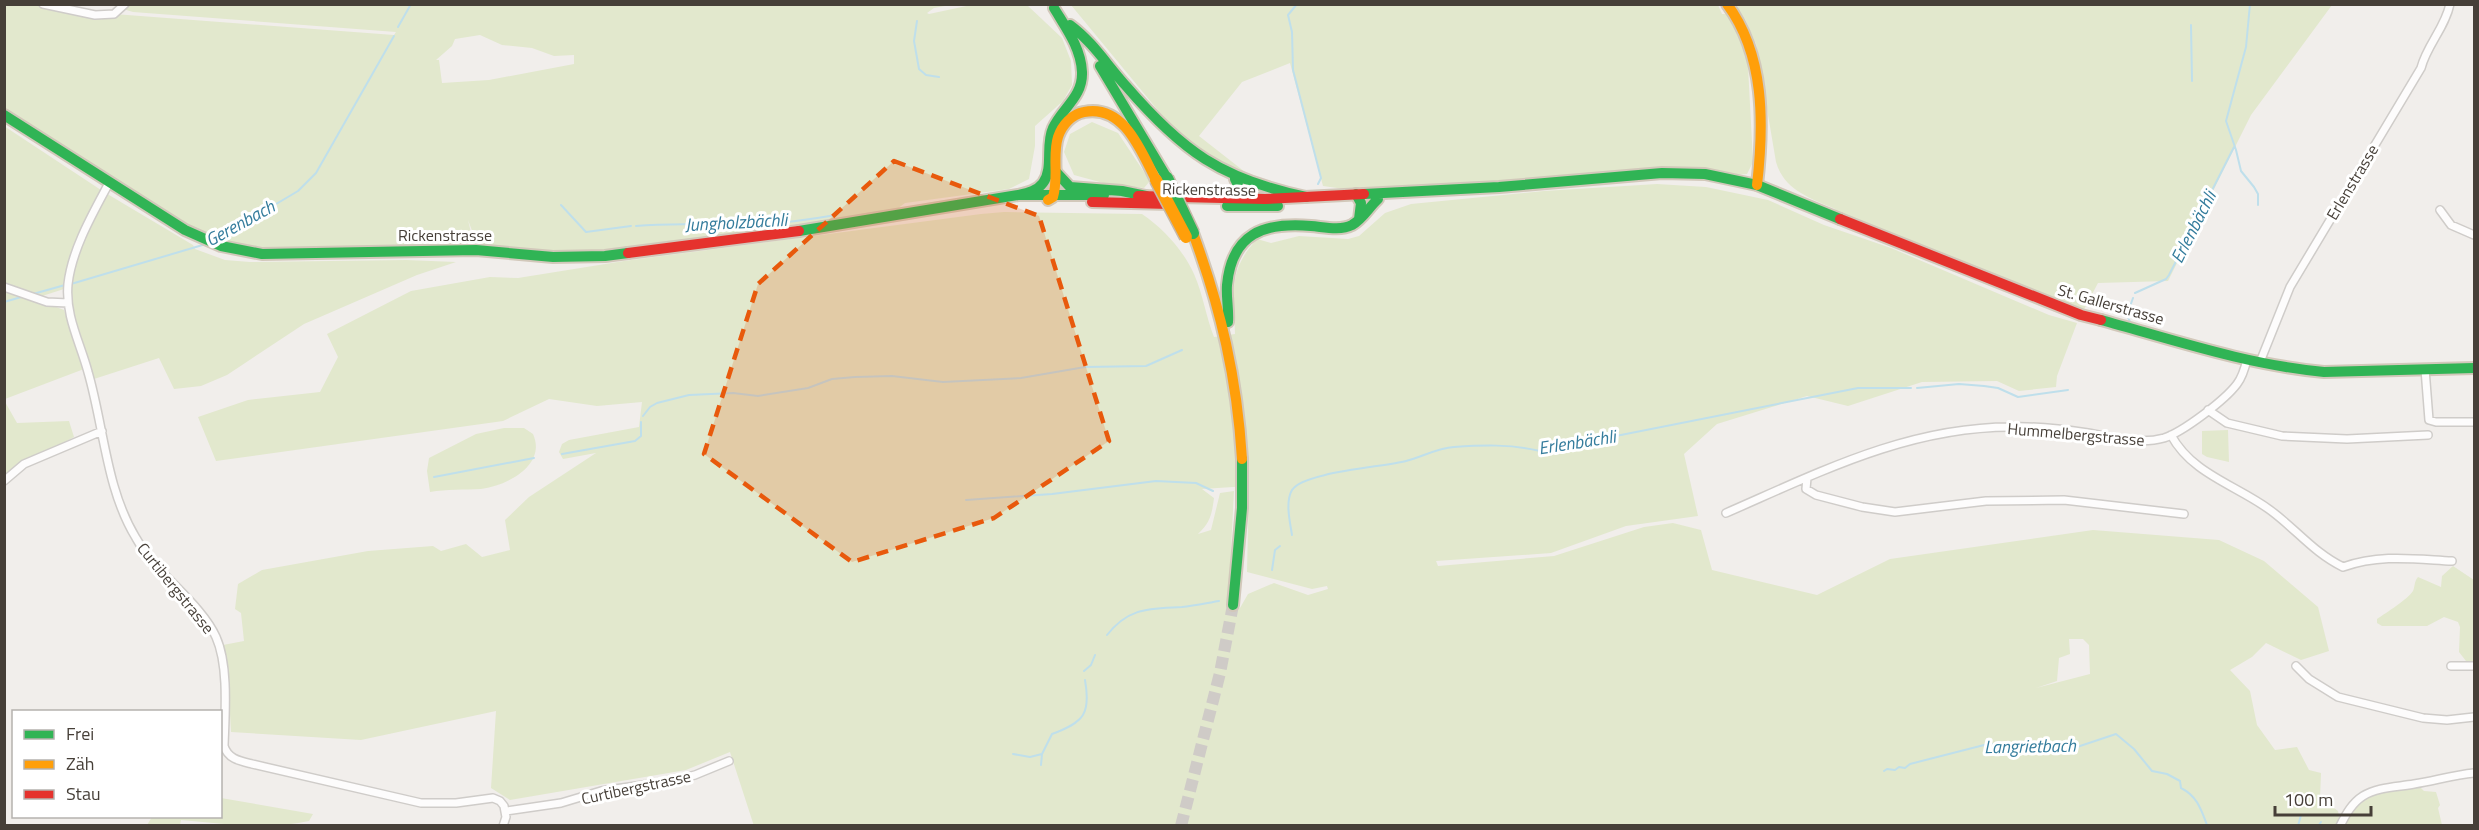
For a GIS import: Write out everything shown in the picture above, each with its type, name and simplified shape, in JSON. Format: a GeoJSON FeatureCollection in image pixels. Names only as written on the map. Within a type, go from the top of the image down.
{"type":"FeatureCollection","features":[{"type":"Feature","properties":{"kind":"main road"},"geometry":{"type":"LineString","coordinates":[[1727,4],[1746,32],[1754,64],[1760,120],[1757,185]]}},
{"type":"Feature","properties":{"kind":"main road"},"geometry":{"type":"LineString","coordinates":[[1052,6],[1095,57],[1120,96],[1210,277],[1227,336],[1238,396],[1243,466],[1242,525],[1233,605]]}},
{"type":"Feature","properties":{"kind":"main road"},"geometry":{"type":"LineString","coordinates":[[1052,6],[1077,47],[1082,79],[1076,99],[1053,126],[1048,143],[1053,197]]}},
{"type":"Feature","properties":{"kind":"main road"},"geometry":{"type":"LineString","coordinates":[[1070,25],[1083,34],[1166,130],[1203,160],[1235,179],[1262,188],[1306,197]]}},
{"type":"Feature","properties":{"kind":"main road"},"geometry":{"type":"LineString","coordinates":[[1018,195],[1035,190],[1045,181],[1052,168],[1057,140],[1064,124],[1079,113],[1100,111],[1118,118],[1162,179]]}},
{"type":"Feature","properties":{"kind":"main road","name":"Rickenstrasse"},"geometry":{"type":"LineString","coordinates":[[4,115],[109,183],[204,239],[221,246],[262,254],[282,255],[476,250],[552,256],[605,256],[809,230],[919,212],[934,207],[1018,195],[1231,203],[1306,197],[1378,199],[1471,192],[1499,186]]}},
{"type":"Feature","properties":{"kind":"main road"},"geometry":{"type":"LineString","coordinates":[[1052,168],[1070,188],[1122,191],[1146,196]]}},
{"type":"Feature","properties":{"kind":"main road","name":"Rickenstrasse"},"geometry":{"type":"LineString","coordinates":[[919,212],[934,214],[1053,197],[1146,196],[1263,207],[1358,197],[1688,173],[1757,185]]}},
{"type":"Feature","properties":{"kind":"main road"},"geometry":{"type":"LineString","coordinates":[[1231,203],[1238,191],[1235,179]]}},
{"type":"Feature","properties":{"kind":"main road","name":"St. Gallerstrasse"},"geometry":{"type":"LineString","coordinates":[[1757,185],[2057,307],[2247,359],[2324,372],[2475,368]]}},
{"type":"Feature","properties":{"kind":"main road"},"geometry":{"type":"LineString","coordinates":[[1358,197],[1359,220]]}},
{"type":"Feature","properties":{"kind":"main road"},"geometry":{"type":"LineString","coordinates":[[1227,336],[1229,272],[1236,249],[1244,239],[1263,228],[1294,225],[1338,228],[1350,226],[1359,220],[1378,199]]}},
{"type":"Feature","properties":{"kind":"street"},"geometry":{"type":"LineString","coordinates":[[44,4],[95,15],[114,14],[125,4]]}},
{"type":"Feature","properties":{"kind":"street","name":"Erlenstrasse"},"geometry":{"type":"LineString","coordinates":[[2260,362],[2290,287],[2421,68],[2423,59],[2447,17],[2450,4]]}},
{"type":"Feature","properties":{"kind":"street","name":"Curtibergstrasse"},"geometry":{"type":"LineString","coordinates":[[109,183],[73,260],[68,285],[68,303],[88,372],[117,494],[134,536],[154,564],[205,619],[216,638],[222,662],[224,755],[252,764],[421,803],[456,803],[493,798],[502,803],[506,811],[561,803],[601,791],[671,781],[695,775],[729,761]]}},
{"type":"Feature","properties":{"kind":"street"},"geometry":{"type":"LineString","coordinates":[[2440,210],[2451,225],[2475,235]]}},
{"type":"Feature","properties":{"kind":"street"},"geometry":{"type":"LineString","coordinates":[[4,287],[36,298],[68,303]]}},
{"type":"Feature","properties":{"kind":"street","name":"Hummelbergstrasse"},"geometry":{"type":"LineString","coordinates":[[1726,513],[1858,456],[1901,441],[1959,430],[2028,427],[2142,441],[2171,435],[2208,410],[2238,382],[2244,372],[2247,359]]}},
{"type":"Feature","properties":{"kind":"street"},"geometry":{"type":"LineString","coordinates":[[2425,369],[2429,420],[2475,422]]}},
{"type":"Feature","properties":{"kind":"street"},"geometry":{"type":"LineString","coordinates":[[2208,410],[2227,423],[2283,436],[2347,439],[2428,435]]}},
{"type":"Feature","properties":{"kind":"street"},"geometry":{"type":"LineString","coordinates":[[4,481],[24,464],[102,431]]}},
{"type":"Feature","properties":{"kind":"street"},"geometry":{"type":"LineString","coordinates":[[2171,435],[2177,447],[2192,462],[2266,507],[2327,560],[2343,567],[2361,561],[2383,558],[2411,557],[2452,561]]}},
{"type":"Feature","properties":{"kind":"street"},"geometry":{"type":"LineString","coordinates":[[1807,478],[1806,489],[1816,495],[1862,507],[1895,512],[1986,501],[2064,500],[2184,514]]}},
{"type":"Feature","properties":{"kind":"street"},"geometry":{"type":"LineString","coordinates":[[2296,666],[2318,685],[2338,697],[2423,718],[2447,720],[2475,717]]}},
{"type":"Feature","properties":{"kind":"street"},"geometry":{"type":"LineString","coordinates":[[2451,666],[2475,666]]}},
{"type":"Feature","properties":{"kind":"street"},"geometry":{"type":"LineString","coordinates":[[2340,825],[2354,804],[2364,795],[2376,790],[2417,784],[2451,775],[2475,773]]}},
{"type":"Feature","properties":{"kind":"street"},"geometry":{"type":"LineString","coordinates":[[503,825],[506,811]]}},
{"type":"Feature","properties":{"kind":"highlighted area"},"geometry":{"type":"Polygon","coordinates":[[[894,161],[1039,216],[1109,441],[994,518],[852,562],[704,454],[758,284],[894,161]]]}},
{"type":"Feature","properties":{"kind":"green space"},"geometry":{"type":"Polygon","coordinates":[[[125,4],[950,5],[934,8],[927,13],[929,14],[971,5],[1027,5],[1062,38],[1071,61],[1072,85],[1063,101],[1035,126],[1035,146],[1029,179],[1009,189],[905,203],[886,213],[604,251],[553,252],[477,244],[468,220],[474,245],[262,254],[204,239],[5,112],[4,5],[43,5],[114,14],[394,35],[396,32],[133,12],[123,9],[125,4]],[[480,35],[455,39],[452,46],[436,60],[439,60],[442,83],[489,80],[574,64],[574,55],[554,56],[532,48],[502,45],[480,35]]]}},
{"type":"Feature","properties":{"kind":"green space"},"geometry":{"type":"Polygon","coordinates":[[[1071,5],[1718,5],[1722,14],[1729,14],[1747,47],[1753,162],[1747,174],[1732,175],[1351,190],[1323,186],[1290,63],[1242,82],[1199,136],[1245,172],[1242,176],[1191,145],[1170,125],[1071,5]]]}},
{"type":"Feature","properties":{"kind":"green space"},"geometry":{"type":"Polygon","coordinates":[[[1734,5],[2332,5],[2251,115],[2168,281],[2098,283],[2081,315],[1839,214],[1835,209],[1799,192],[1785,180],[1776,162],[1756,44],[1745,19],[1734,5]]]}},
{"type":"Feature","properties":{"kind":"green space"},"geometry":{"type":"Polygon","coordinates":[[[1092,122],[1118,133],[1150,181],[1144,188],[1107,184],[1074,175],[1064,152],[1070,134],[1092,122]]]}},
{"type":"Feature","properties":{"kind":"green space"},"geometry":{"type":"Polygon","coordinates":[[[4,126],[104,192],[193,245],[195,249],[225,260],[456,262],[417,275],[304,324],[227,375],[201,386],[174,389],[159,358],[94,379],[75,320],[71,288],[65,286],[64,289],[39,297],[5,286],[4,126]]]}},
{"type":"Feature","properties":{"kind":"green space"},"geometry":{"type":"Polygon","coordinates":[[[1657,184],[1706,187],[1768,200],[1824,225],[1891,248],[2049,315],[2077,323],[2057,376],[2056,387],[2019,391],[1997,381],[1922,382],[1848,406],[1807,396],[1717,424],[1684,454],[1698,516],[1626,526],[1551,553],[1436,561],[1438,566],[1554,556],[1644,527],[1673,523],[1701,530],[1712,570],[1817,595],[1890,559],[2093,530],[2219,540],[2264,561],[2318,607],[2329,651],[2301,660],[2266,643],[2252,657],[2230,670],[2250,691],[2257,725],[2275,750],[2297,747],[2309,770],[2321,773],[2320,799],[2317,800],[2326,802],[2338,811],[2340,821],[2338,826],[754,826],[730,752],[686,770],[510,800],[491,788],[496,711],[361,740],[231,732],[228,678],[223,645],[244,641],[241,613],[235,609],[238,584],[262,570],[368,551],[433,546],[441,551],[466,544],[482,557],[510,550],[505,520],[529,497],[596,453],[563,459],[559,452],[562,444],[569,440],[639,427],[642,402],[597,406],[549,399],[503,421],[216,461],[198,417],[248,400],[320,392],[338,357],[327,334],[411,291],[490,277],[518,278],[624,261],[981,214],[1004,212],[1142,214],[1158,226],[1190,265],[1200,289],[1214,337],[1235,334],[1234,283],[1241,262],[1257,239],[1271,243],[1299,236],[1348,239],[1359,236],[1385,213],[1411,204],[1544,191],[1657,184]],[[1249,486],[1202,489],[1214,498],[1210,518],[1198,534],[1211,530],[1220,493],[1234,491],[1228,608],[1240,608],[1248,594],[1274,583],[1308,595],[1328,589],[1327,586],[1312,589],[1247,572],[1249,486]],[[2069,639],[2070,654],[2059,658],[2057,681],[2036,688],[2090,674],[2089,645],[2083,639],[2069,639]]]}},
{"type":"Feature","properties":{"kind":"green space"},"geometry":{"type":"Polygon","coordinates":[[[4,287],[64,310],[84,369],[5,399],[4,287]]]}},
{"type":"Feature","properties":{"kind":"green space"},"geometry":{"type":"Polygon","coordinates":[[[4,400],[17,423],[69,421],[74,437],[24,464],[4,481],[4,400]]]}},
{"type":"Feature","properties":{"kind":"green space"},"geometry":{"type":"Polygon","coordinates":[[[504,428],[524,428],[533,434],[536,445],[534,455],[530,464],[522,472],[502,484],[491,487],[430,492],[427,471],[429,458],[476,434],[504,428]]]}},
{"type":"Feature","properties":{"kind":"green space"},"geometry":{"type":"Polygon","coordinates":[[[2228,430],[2229,462],[2202,454],[2202,431],[2228,430]]]}},
{"type":"Feature","properties":{"kind":"green space"},"geometry":{"type":"Polygon","coordinates":[[[2453,566],[2474,580],[2474,662],[2466,661],[2459,652],[2460,627],[2458,622],[2444,617],[2427,626],[2382,626],[2377,623],[2377,619],[2413,591],[2418,577],[2441,587],[2442,576],[2453,566]]]}},
{"type":"Feature","properties":{"kind":"green space"},"geometry":{"type":"Polygon","coordinates":[[[2417,784],[2424,791],[2436,792],[2442,825],[2340,826],[2364,795],[2417,784]]]}},
{"type":"Feature","properties":{"kind":"green space"},"geometry":{"type":"Polygon","coordinates":[[[222,798],[313,814],[309,821],[293,824],[245,825],[181,820],[180,825],[147,825],[151,818],[222,818],[222,798]]]}},
{"type":"Feature","properties":{"kind":"waterway","name":"Gerenbach"},"geometry":{"type":"LineString","coordinates":[[398,27],[411,4]]}},
{"type":"Feature","properties":{"kind":"waterway"},"geometry":{"type":"LineString","coordinates":[[1297,4],[1288,15],[1292,32],[1293,70],[1321,178],[1318,184]]}},
{"type":"Feature","properties":{"kind":"waterway","name":"Erlenbächli"},"geometry":{"type":"LineString","coordinates":[[2250,4],[2246,47],[2226,121],[2241,171],[2258,194],[2258,205]]}},
{"type":"Feature","properties":{"kind":"waterway"},"geometry":{"type":"LineString","coordinates":[[917,21],[914,41],[919,69],[926,75],[939,77]]}},
{"type":"Feature","properties":{"kind":"waterway"},"geometry":{"type":"LineString","coordinates":[[2191,25],[2192,81]]}},
{"type":"Feature","properties":{"kind":"waterway","name":"Gerenbach"},"geometry":{"type":"LineString","coordinates":[[217,239],[298,191],[316,173],[394,36]]}},
{"type":"Feature","properties":{"kind":"waterway","name":"Erlenbächli"},"geometry":{"type":"LineString","coordinates":[[2135,293],[2166,279],[2169,275],[2234,147]]}},
{"type":"Feature","properties":{"kind":"waterway","name":"Jungholzbächli"},"geometry":{"type":"LineString","coordinates":[[561,205],[586,232],[631,226]]}},
{"type":"Feature","properties":{"kind":"waterway","name":"Jungholzbächli"},"geometry":{"type":"LineString","coordinates":[[636,226],[756,225],[836,215]]}},
{"type":"Feature","properties":{"kind":"waterway","name":"Gerenbach"},"geometry":{"type":"LineString","coordinates":[[71,284],[206,244]]}},
{"type":"Feature","properties":{"kind":"waterway","name":"Gerenbach"},"geometry":{"type":"LineString","coordinates":[[33,294],[65,285]]}},
{"type":"Feature","properties":{"kind":"waterway","name":"Gerenbach"},"geometry":{"type":"LineString","coordinates":[[4,302],[25,296]]}},
{"type":"Feature","properties":{"kind":"waterway","name":"Erlenbächli"},"geometry":{"type":"LineString","coordinates":[[2131,324],[2127,315],[2133,298]]}},
{"type":"Feature","properties":{"kind":"waterway"},"geometry":{"type":"LineString","coordinates":[[643,416],[650,407],[657,403],[689,395],[733,393],[758,396],[808,388],[832,379],[855,377],[892,376],[943,382],[1021,378],[1085,367],[1146,366],[1182,350]]}},
{"type":"Feature","properties":{"kind":"waterway","name":"Erlenbächli"},"geometry":{"type":"LineString","coordinates":[[1917,388],[1959,384],[1984,386],[1998,388],[2018,397],[2068,390]]}},
{"type":"Feature","properties":{"kind":"waterway","name":"Erlenbächli"},"geometry":{"type":"LineString","coordinates":[[1292,535],[1288,506],[1292,490],[1299,484],[1327,474],[1406,461],[1448,448],[1497,446],[1540,451],[1858,388],[1911,388]]}},
{"type":"Feature","properties":{"kind":"waterway"},"geometry":{"type":"LineString","coordinates":[[562,454],[635,441],[641,436],[641,422]]}},
{"type":"Feature","properties":{"kind":"waterway"},"geometry":{"type":"LineString","coordinates":[[434,477],[534,458]]}},
{"type":"Feature","properties":{"kind":"waterway"},"geometry":{"type":"LineString","coordinates":[[966,500],[1052,494],[1156,481],[1196,483],[1213,491]]}},
{"type":"Feature","properties":{"kind":"waterway"},"geometry":{"type":"LineString","coordinates":[[1272,570],[1275,550],[1280,546]]}},
{"type":"Feature","properties":{"kind":"waterway"},"geometry":{"type":"LineString","coordinates":[[1107,635],[1123,619],[1140,611],[1187,607],[1219,601]]}},
{"type":"Feature","properties":{"kind":"waterway"},"geometry":{"type":"LineString","coordinates":[[1084,671],[1091,665],[1095,655]]}},
{"type":"Feature","properties":{"kind":"waterway"},"geometry":{"type":"LineString","coordinates":[[1041,765],[1042,754],[1052,734],[1072,725],[1083,715],[1087,701],[1085,680]]}},
{"type":"Feature","properties":{"kind":"waterway","name":"Langrietbach"},"geometry":{"type":"LineString","coordinates":[[1884,771],[1895,770],[1899,767],[1905,768],[1910,764],[1988,744],[2074,748],[2116,734],[2134,749],[2152,771],[2167,774],[2180,781],[2181,788],[2198,804],[2207,825]]}},
{"type":"Feature","properties":{"kind":"waterway"},"geometry":{"type":"LineString","coordinates":[[1013,754],[1030,757],[1042,754]]}},
{"type":"Feature","properties":{"kind":"waterway"},"geometry":{"type":"LineString","coordinates":[[2298,826],[2301,815]]}},
{"type":"Feature","properties":{"kind":"waterway"},"geometry":{"type":"LineString","coordinates":[[2318,826],[2321,822]]}},
{"type":"Feature","properties":{"kind":"tunnel"},"geometry":{"type":"LineString","coordinates":[[1181,826],[1220,673],[1233,605]]}},
{"type":"Feature","properties":{"kind":"traffic: fast"},"geometry":{"type":"LineString","coordinates":[[1018,195],[1035,190],[1043,183],[1048,170],[1053,128],[1076,95],[1081,81],[1081,63],[1076,46],[1054,8]]}},
{"type":"Feature","properties":{"kind":"traffic: fast"},"geometry":{"type":"LineString","coordinates":[[1070,25],[1093,46],[1146,109],[1185,145],[1226,171],[1276,190],[1306,197]]}},
{"type":"Feature","properties":{"kind":"traffic: fast"},"geometry":{"type":"LineString","coordinates":[[1100,66],[1167,178]]}},
{"type":"Feature","properties":{"kind":"traffic: fast"},"geometry":{"type":"LineString","coordinates":[[4,115],[185,230],[221,246],[262,254],[476,250],[553,257],[628,253]]}},
{"type":"Feature","properties":{"kind":"traffic: fast"},"geometry":{"type":"LineString","coordinates":[[1056,172],[1070,187],[1122,191],[1146,196]]}},
{"type":"Feature","properties":{"kind":"traffic: fast"},"geometry":{"type":"LineString","coordinates":[[1364,194],[1499,187],[1662,173],[1705,174],[1757,185],[1840,219]]}},
{"type":"Feature","properties":{"kind":"traffic: fast"},"geometry":{"type":"LineString","coordinates":[[1167,178],[1193,233]]}},
{"type":"Feature","properties":{"kind":"traffic: fast"},"geometry":{"type":"LineString","coordinates":[[1228,206],[1238,196],[1238,185],[1235,179]]}},
{"type":"Feature","properties":{"kind":"traffic: fast"},"geometry":{"type":"LineString","coordinates":[[1356,194],[1361,203],[1359,219]]}},
{"type":"Feature","properties":{"kind":"traffic: fast"},"geometry":{"type":"LineString","coordinates":[[799,231],[1018,195],[1104,195]]}},
{"type":"Feature","properties":{"kind":"traffic: fast"},"geometry":{"type":"LineString","coordinates":[[1228,322],[1227,285],[1230,267],[1243,242],[1253,234],[1279,226],[1347,227],[1359,220],[1378,199]]}},
{"type":"Feature","properties":{"kind":"traffic: fast"},"geometry":{"type":"LineString","coordinates":[[1227,206],[1278,206]]}},
{"type":"Feature","properties":{"kind":"traffic: fast"},"geometry":{"type":"LineString","coordinates":[[2101,320],[2211,351],[2296,369],[2324,372],[2474,368]]}},
{"type":"Feature","properties":{"kind":"traffic: fast"},"geometry":{"type":"LineString","coordinates":[[1233,605],[1242,508],[1242,459]]}},
{"type":"Feature","properties":{"kind":"traffic: slow"},"geometry":{"type":"LineString","coordinates":[[1727,4],[1749,45],[1759,91],[1761,138],[1757,185]]}},
{"type":"Feature","properties":{"kind":"traffic: slow"},"geometry":{"type":"LineString","coordinates":[[1048,200],[1053,197],[1055,189],[1056,144],[1060,133],[1065,124],[1084,112],[1098,111],[1120,122],[1137,144],[1156,180]]}},
{"type":"Feature","properties":{"kind":"traffic: slow"},"geometry":{"type":"LineString","coordinates":[[1156,180],[1186,237]]}},
{"type":"Feature","properties":{"kind":"traffic: slow"},"geometry":{"type":"LineString","coordinates":[[1193,233],[1212,289],[1226,344],[1236,400],[1242,459]]}},
{"type":"Feature","properties":{"kind":"traffic: jam"},"geometry":{"type":"LineString","coordinates":[[1138,196],[1265,199],[1364,194]]}},
{"type":"Feature","properties":{"kind":"traffic: jam"},"geometry":{"type":"LineString","coordinates":[[1092,202],[1170,204]]}},
{"type":"Feature","properties":{"kind":"traffic: jam"},"geometry":{"type":"LineString","coordinates":[[1840,219],[2081,315],[2101,320]]}},
{"type":"Feature","properties":{"kind":"traffic: jam"},"geometry":{"type":"LineString","coordinates":[[628,253],[799,231]]}}]}
